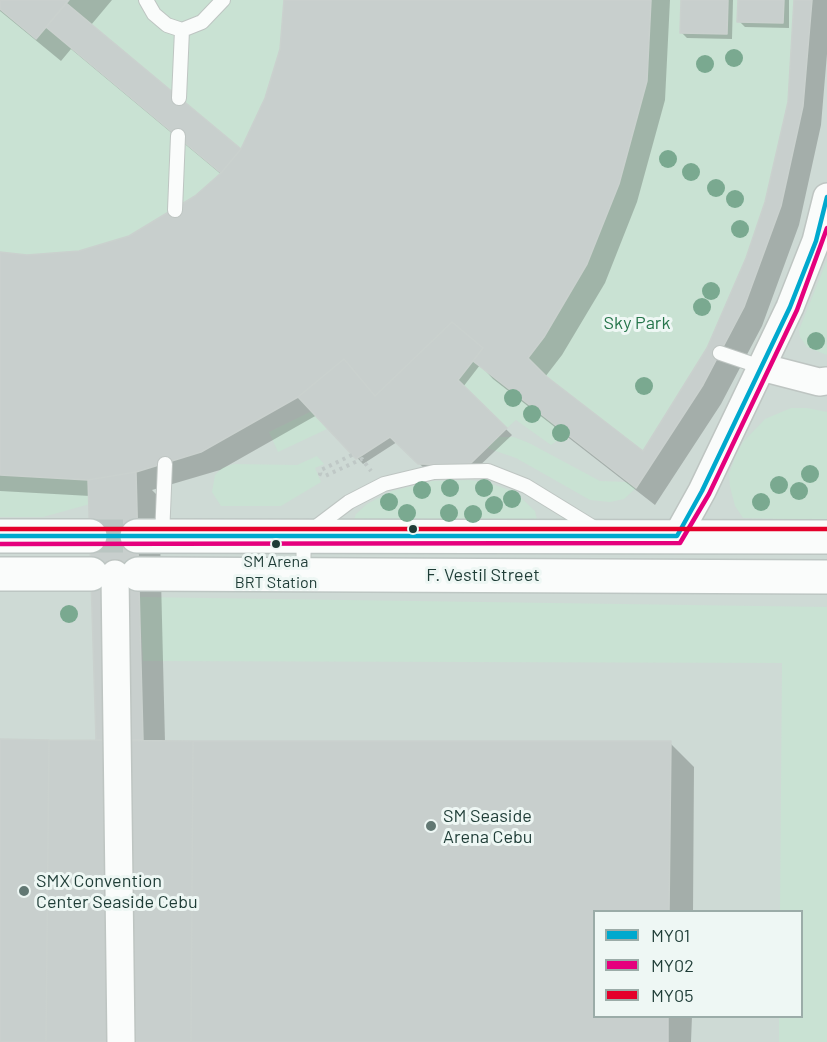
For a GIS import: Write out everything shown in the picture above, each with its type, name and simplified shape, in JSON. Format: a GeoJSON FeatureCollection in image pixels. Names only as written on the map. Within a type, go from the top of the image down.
{"type":"FeatureCollection","features":[{"type":"Feature","properties":{"kind":"main road"},"geometry":{"type":"LineString","coordinates":[[0,536],[90,536]]}},
{"type":"Feature","properties":{"kind":"main road"},"geometry":{"type":"LineString","coordinates":[[150,536],[827,537]]}},
{"type":"Feature","properties":{"kind":"main road","name":"F. Vestil Street"},"geometry":{"type":"LineString","coordinates":[[0,574],[827,577]]}},
{"type":"Feature","properties":{"kind":"street"},"geometry":{"type":"LineString","coordinates":[[676,537],[702,491],[794,296],[816,241],[827,197]]}},
{"type":"Feature","properties":{"kind":"street"},"geometry":{"type":"LineString","coordinates":[[761,367],[819,382],[827,381]]}},
{"type":"Feature","properties":{"kind":"street"},"geometry":{"type":"LineString","coordinates":[[115,574],[121,1042]]}},
{"type":"Feature","properties":{"kind":"lane"},"geometry":{"type":"LineString","coordinates":[[146,0],[154,14],[167,25],[182,30],[202,22],[223,0]]}},
{"type":"Feature","properties":{"kind":"lane"},"geometry":{"type":"LineString","coordinates":[[179,98],[182,30]]}},
{"type":"Feature","properties":{"kind":"lane"},"geometry":{"type":"LineString","coordinates":[[175,210],[178,136]]}},
{"type":"Feature","properties":{"kind":"lane"},"geometry":{"type":"LineString","coordinates":[[720,353],[761,367]]}},
{"type":"Feature","properties":{"kind":"lane"},"geometry":{"type":"LineString","coordinates":[[150,536],[165,464]]}},
{"type":"Feature","properties":{"kind":"lane"},"geometry":{"type":"LineString","coordinates":[[303,575],[304,536],[349,502],[384,484],[434,472],[488,471],[526,486],[608,537]]}},
{"type":"Feature","properties":{"kind":"path"},"geometry":{"type":"LineString","coordinates":[[352,455],[321,470],[320,474],[325,476],[362,459],[384,484]]}},
{"type":"Feature","properties":{"kind":"shaded area"},"geometry":{"type":"Polygon","coordinates":[[[0,0],[827,0],[827,1042],[0,1042],[0,0]]]}},
{"type":"Feature","properties":{"kind":"green space"},"geometry":{"type":"Polygon","coordinates":[[[0,0],[284,0],[280,49],[265,98],[241,149],[221,173],[195,196],[129,236],[79,251],[27,255],[0,252],[0,0]]]}},
{"type":"Feature","properties":{"kind":"green space","name":"Sky Park"},"geometry":{"type":"Polygon","coordinates":[[[651,0],[794,0],[788,102],[765,202],[746,258],[707,348],[643,451],[548,377],[528,358],[619,184],[647,81],[651,0]]]}},
{"type":"Feature","properties":{"kind":"green space"},"geometry":{"type":"Polygon","coordinates":[[[827,260],[827,355],[807,347],[800,337],[799,330],[827,260]]]}},
{"type":"Feature","properties":{"kind":"green space"},"geometry":{"type":"Polygon","coordinates":[[[473,361],[567,434],[551,445],[516,420],[507,428],[458,380],[473,361]]]}},
{"type":"Feature","properties":{"kind":"green space"},"geometry":{"type":"Polygon","coordinates":[[[791,408],[827,412],[827,520],[743,518],[735,506],[730,487],[729,474],[737,453],[743,442],[765,419],[791,408]]]}},
{"type":"Feature","properties":{"kind":"green space"},"geometry":{"type":"Polygon","coordinates":[[[312,411],[327,429],[278,452],[269,432],[312,411]]]}},
{"type":"Feature","properties":{"kind":"green space"},"geometry":{"type":"Polygon","coordinates":[[[498,437],[514,437],[529,443],[600,481],[627,482],[636,488],[624,499],[610,502],[590,500],[516,458],[487,448],[498,437]]]}},
{"type":"Feature","properties":{"kind":"green space"},"geometry":{"type":"Polygon","coordinates":[[[317,456],[324,464],[315,468],[321,482],[281,506],[221,506],[212,492],[215,475],[222,468],[234,464],[297,465],[317,456]]]}},
{"type":"Feature","properties":{"kind":"green space"},"geometry":{"type":"Polygon","coordinates":[[[0,475],[88,480],[90,504],[43,517],[0,517],[0,475]]]}},
{"type":"Feature","properties":{"kind":"green space"},"geometry":{"type":"Polygon","coordinates":[[[432,481],[486,482],[515,492],[535,511],[538,524],[353,522],[356,514],[367,504],[392,491],[432,481]]]}},
{"type":"Feature","properties":{"kind":"green space"},"geometry":{"type":"Polygon","coordinates":[[[139,597],[827,607],[827,1042],[779,1042],[779,1018],[803,1018],[803,910],[780,910],[782,663],[143,661],[139,597]]]}},
{"type":"Feature","properties":{"kind":"building"},"geometry":{"type":"Polygon","coordinates":[[[0,0],[69,0],[36,39],[0,9],[0,0]]]}},
{"type":"Feature","properties":{"kind":"building"},"geometry":{"type":"Polygon","coordinates":[[[284,0],[651,0],[647,81],[619,184],[587,264],[544,337],[528,358],[547,377],[643,451],[707,348],[746,258],[765,202],[788,102],[794,0],[812,0],[803,106],[781,206],[744,307],[703,385],[636,488],[473,361],[483,348],[452,322],[375,396],[344,359],[298,397],[201,452],[136,472],[88,480],[0,475],[0,252],[27,255],[79,251],[129,236],[195,196],[221,173],[241,149],[265,98],[280,49],[284,0]]]}},
{"type":"Feature","properties":{"kind":"building"},"geometry":{"type":"Polygon","coordinates":[[[681,0],[728,0],[727,34],[680,33],[681,0]]]}},
{"type":"Feature","properties":{"kind":"building"},"geometry":{"type":"Polygon","coordinates":[[[738,0],[784,0],[783,23],[737,22],[738,0]]]}},
{"type":"Feature","properties":{"kind":"building"},"geometry":{"type":"Polygon","coordinates":[[[66,3],[241,149],[221,173],[46,27],[66,3]]]}},
{"type":"Feature","properties":{"kind":"building"},"geometry":{"type":"Polygon","coordinates":[[[452,322],[483,348],[458,380],[507,428],[469,465],[418,464],[390,437],[356,459],[298,397],[344,359],[375,396],[452,322]]]}},
{"type":"Feature","properties":{"kind":"building"},"geometry":{"type":"Polygon","coordinates":[[[136,472],[143,740],[96,740],[88,480],[136,472]]]}},
{"type":"Feature","properties":{"kind":"building","name":"SMX Convention Center Seaside Cebu"},"geometry":{"type":"Polygon","coordinates":[[[0,739],[49,740],[46,1042],[0,1042],[0,739]]]}},
{"type":"Feature","properties":{"kind":"building"},"geometry":{"type":"Polygon","coordinates":[[[49,740],[193,741],[191,1042],[46,1042],[49,740]]]}},
{"type":"Feature","properties":{"kind":"building","name":"SM Seaside Arena Cebu"},"geometry":{"type":"Polygon","coordinates":[[[193,741],[671,741],[669,910],[593,910],[593,1018],[668,1018],[668,1042],[191,1042],[193,741]]]}},
{"type":"Feature","properties":{"kind":"tunnel"},"geometry":{"type":"LineString","coordinates":[[90,536],[137,536]]}},
{"type":"Feature","properties":{"kind":"transit line","name":"MY01"},"geometry":{"type":"LineString","coordinates":[[0,536],[677,536],[702,491],[790,307],[816,241],[827,197]]}},
{"type":"Feature","properties":{"kind":"transit line","name":"MY02"},"geometry":{"type":"LineString","coordinates":[[0,544],[680,543],[709,494],[797,310],[827,228]]}},
{"type":"Feature","properties":{"kind":"transit line","name":"MY05"},"geometry":{"type":"LineString","coordinates":[[0,529],[827,529]]}},
{"type":"Feature","properties":{"kind":"place","name":"SM Arena BRT Station"},"geometry":{"type":"Point","coordinates":[276,544]}},
{"type":"Feature","properties":{"kind":"place","name":"SM Seaside Arena Cebu"},"geometry":{"type":"Point","coordinates":[431,826]}},
{"type":"Feature","properties":{"kind":"place","name":"SMX Convention Center Seaside Cebu"},"geometry":{"type":"Point","coordinates":[24,891]}}]}
